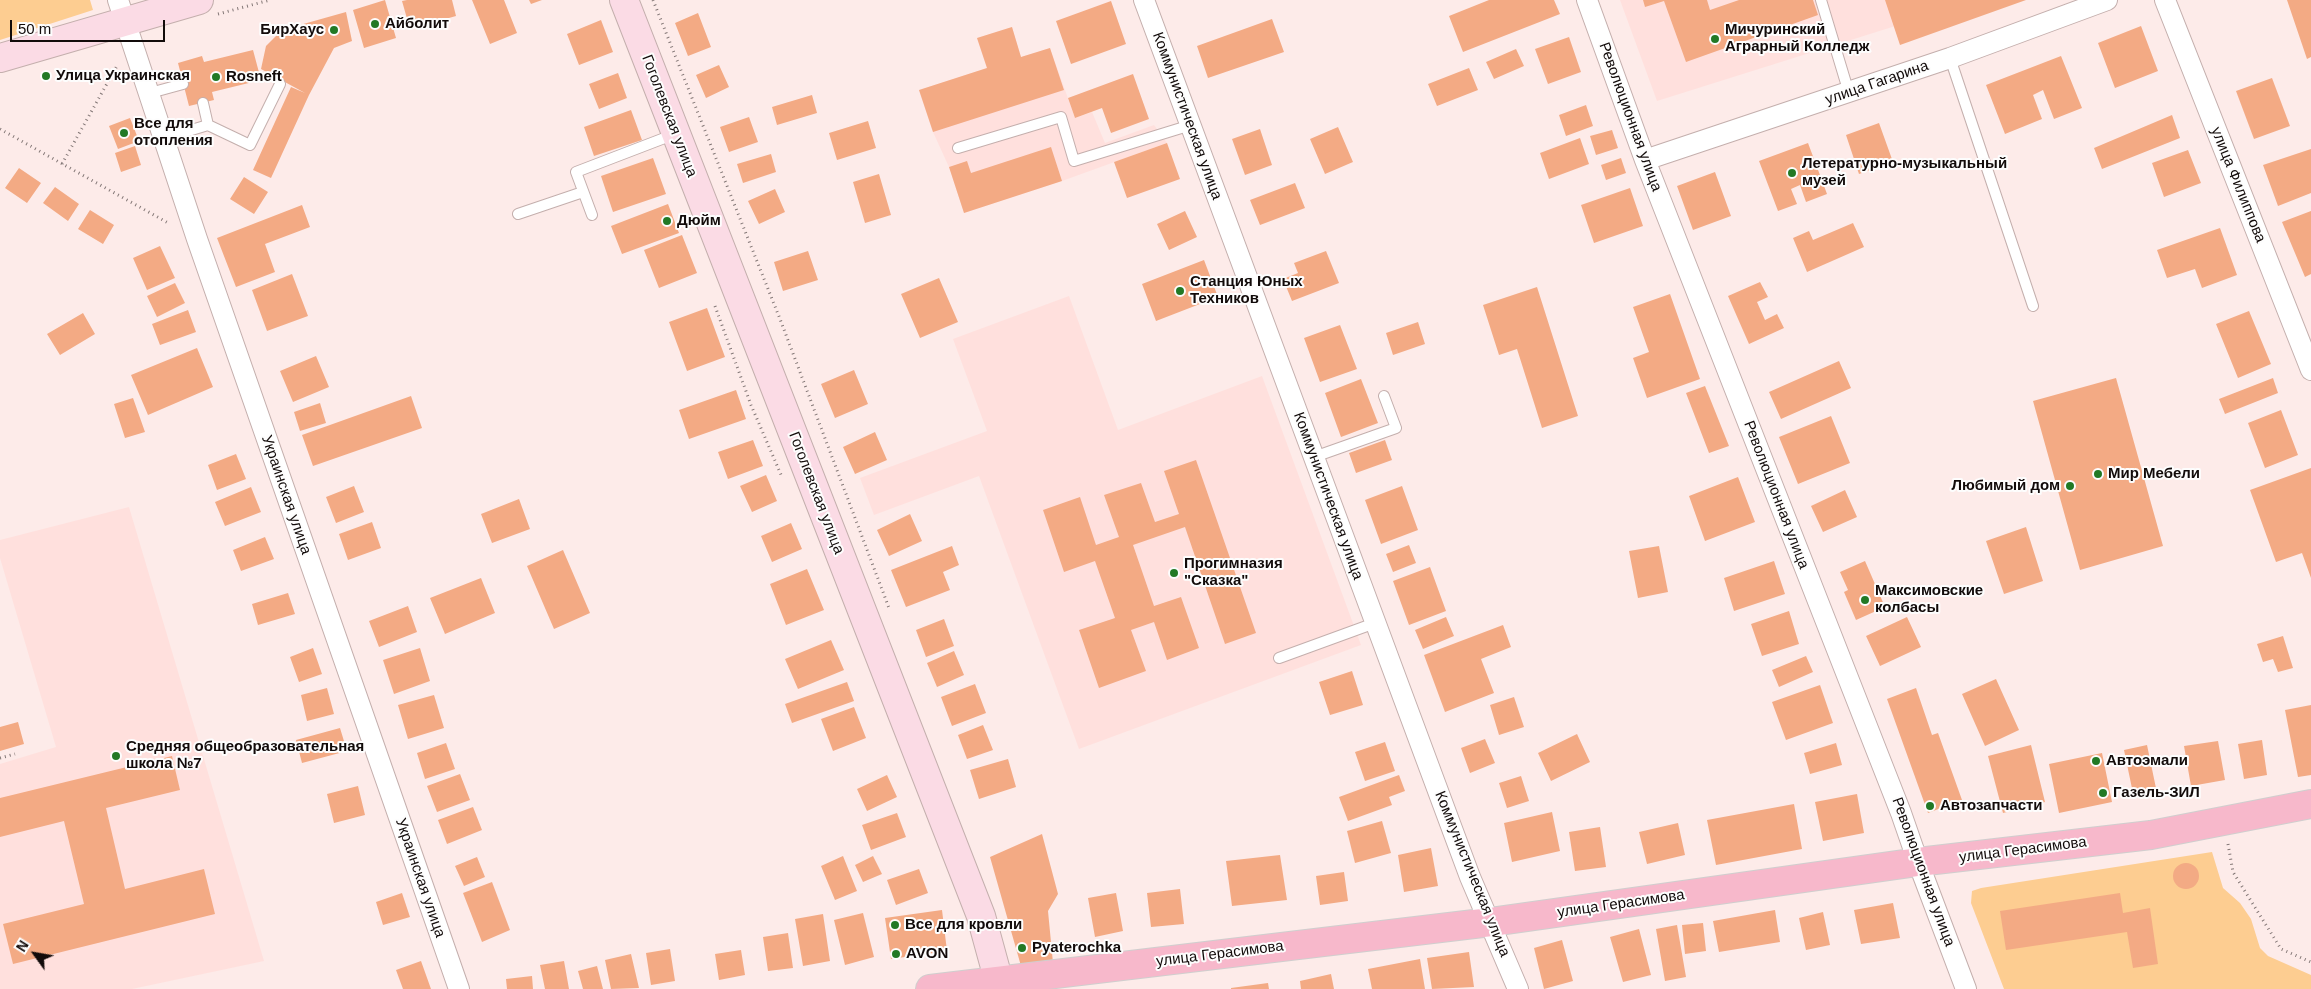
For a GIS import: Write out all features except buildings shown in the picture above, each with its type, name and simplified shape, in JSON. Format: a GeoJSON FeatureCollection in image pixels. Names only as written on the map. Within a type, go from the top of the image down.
{"type":"FeatureCollection","features":[{"type":"Feature","properties":{"kind":"main road","name":"улица Герасимова"},"geometry":{"type":"LineString","coordinates":[[930,989],[1000,985],[1491,922],[1918,862],[2151,834],[2311,804]]}},
{"type":"Feature","properties":{"kind":"street"},"geometry":{"type":"LineString","coordinates":[[0,58],[125,19],[199,0]]}},
{"type":"Feature","properties":{"kind":"street","name":"Гоголевская улица"},"geometry":{"type":"LineString","coordinates":[[624,0],[981,916],[1000,985]]}},
{"type":"Feature","properties":{"kind":"street","name":"Коммунистическая улица"},"geometry":{"type":"LineString","coordinates":[[1144,0],[1470,877],[1491,922],[1518,989]]}},
{"type":"Feature","properties":{"kind":"street","name":"Революционная улица"},"geometry":{"type":"LineString","coordinates":[[1587,0],[1645,160],[1902,813],[1918,862],[1966,989]]}},
{"type":"Feature","properties":{"kind":"street","name":"улица Гагарина"},"geometry":{"type":"LineString","coordinates":[[1645,160],[1850,93],[2107,0]]}},
{"type":"Feature","properties":{"kind":"street","name":"улица Филиппова"},"geometry":{"type":"LineString","coordinates":[[2165,0],[2311,370]]}},
{"type":"Feature","properties":{"kind":"street","name":"Украинская улица"},"geometry":{"type":"LineString","coordinates":[[125,19],[197,239],[459,989]]}},
{"type":"Feature","properties":{"kind":"lane"},"geometry":{"type":"LineString","coordinates":[[1821,0],[1850,93]]}},
{"type":"Feature","properties":{"kind":"lane"},"geometry":{"type":"LineString","coordinates":[[1950,58],[2033,306]]}},
{"type":"Feature","properties":{"kind":"lane"},"geometry":{"type":"LineString","coordinates":[[150,93],[183,84]]}},
{"type":"Feature","properties":{"kind":"lane"},"geometry":{"type":"LineString","coordinates":[[165,138],[208,126],[250,145],[280,84]]}},
{"type":"Feature","properties":{"kind":"lane"},"geometry":{"type":"LineString","coordinates":[[202,103],[208,126]]}},
{"type":"Feature","properties":{"kind":"lane"},"geometry":{"type":"LineString","coordinates":[[958,148],[1061,117],[1074,161],[1191,125]]}},
{"type":"Feature","properties":{"kind":"lane"},"geometry":{"type":"LineString","coordinates":[[592,215],[576,172],[676,134]]}},
{"type":"Feature","properties":{"kind":"lane"},"geometry":{"type":"LineString","coordinates":[[518,214],[584,192]]}},
{"type":"Feature","properties":{"kind":"lane"},"geometry":{"type":"LineString","coordinates":[[1314,457],[1396,428],[1384,396]]}},
{"type":"Feature","properties":{"kind":"lane"},"geometry":{"type":"LineString","coordinates":[[1279,658],[1375,623]]}},
{"type":"Feature","properties":{"kind":"path"},"geometry":{"type":"LineString","coordinates":[[653,0],[780,319],[889,608]]}},
{"type":"Feature","properties":{"kind":"path"},"geometry":{"type":"LineString","coordinates":[[62,164],[125,19]]}},
{"type":"Feature","properties":{"kind":"path"},"geometry":{"type":"LineString","coordinates":[[0,129],[197,239]]}},
{"type":"Feature","properties":{"kind":"path"},"geometry":{"type":"LineString","coordinates":[[0,758],[15,754]]}},
{"type":"Feature","properties":{"kind":"path"},"geometry":{"type":"LineString","coordinates":[[2228,850],[2238,880],[2281,949],[2311,962]]}},
{"type":"Feature","properties":{"kind":"shaded area"},"geometry":{"type":"Polygon","coordinates":[[[0,0],[90,0],[93,10],[0,40],[0,0]]]}},
{"type":"Feature","properties":{"kind":"shaded area"},"geometry":{"type":"Polygon","coordinates":[[[1620,0],[1978,0],[1657,101],[1620,0]]]}},
{"type":"Feature","properties":{"kind":"shaded area"},"geometry":{"type":"Polygon","coordinates":[[[1012,27],[1021,57],[1050,48],[1075,118],[1092,112],[1105,143],[1154,125],[1167,143],[1062,181],[964,213],[949,167],[933,132],[919,90],[987,68],[977,38],[1012,27]]]}},
{"type":"Feature","properties":{"kind":"shaded area","name":"Прогимназия \"Сказка\""},"geometry":{"type":"Polygon","coordinates":[[[1069,296],[1118,430],[1262,376],[1361,645],[1079,749],[979,476],[874,515],[860,478],[987,431],[953,339],[1069,296]]]}},
{"type":"Feature","properties":{"kind":"shaded area","name":"Средняя общеобразовательная школа №7"},"geometry":{"type":"Polygon","coordinates":[[[129,507],[264,961],[132,989],[0,989],[0,764],[56,747],[0,558],[0,540],[129,507]]]}},
{"type":"Feature","properties":{"kind":"shaded area"},"geometry":{"type":"Polygon","coordinates":[[[2212,852],[2223,888],[2240,903],[2251,919],[2260,948],[2268,956],[2311,975],[2311,989],[2004,989],[1971,903],[1972,891],[1981,888],[2212,852]]]}},
{"type":"Feature","properties":{"kind":"place","name":"Айболит"},"geometry":{"type":"Point","coordinates":[375,24]}},
{"type":"Feature","properties":{"kind":"place","name":"БирХаус"},"geometry":{"type":"Point","coordinates":[334,30]}},
{"type":"Feature","properties":{"kind":"place","name":"Мичуринский Аграрный Колледж"},"geometry":{"type":"Point","coordinates":[1715,39]}},
{"type":"Feature","properties":{"kind":"place","name":"Улица Украинская"},"geometry":{"type":"Point","coordinates":[46,76]}},
{"type":"Feature","properties":{"kind":"place","name":"Rosneft"},"geometry":{"type":"Point","coordinates":[216,77]}},
{"type":"Feature","properties":{"kind":"place","name":"Все для отопления"},"geometry":{"type":"Point","coordinates":[124,133]}},
{"type":"Feature","properties":{"kind":"place","name":"Летературно-музыкальный музей"},"geometry":{"type":"Point","coordinates":[1792,173]}},
{"type":"Feature","properties":{"kind":"place","name":"Дюйм"},"geometry":{"type":"Point","coordinates":[667,221]}},
{"type":"Feature","properties":{"kind":"place","name":"Станция Юных Техников"},"geometry":{"type":"Point","coordinates":[1180,291]}},
{"type":"Feature","properties":{"kind":"place","name":"Мир Мебели"},"geometry":{"type":"Point","coordinates":[2098,474]}},
{"type":"Feature","properties":{"kind":"place","name":"Любимый дом"},"geometry":{"type":"Point","coordinates":[2070,486]}},
{"type":"Feature","properties":{"kind":"place","name":"Прогимназия \"Сказка\""},"geometry":{"type":"Point","coordinates":[1174,573]}},
{"type":"Feature","properties":{"kind":"place","name":"Максимовские колбасы"},"geometry":{"type":"Point","coordinates":[1865,600]}},
{"type":"Feature","properties":{"kind":"place","name":"Средняя общеобразовательная школа №7"},"geometry":{"type":"Point","coordinates":[116,756]}},
{"type":"Feature","properties":{"kind":"place","name":"Автоэмали"},"geometry":{"type":"Point","coordinates":[2096,761]}},
{"type":"Feature","properties":{"kind":"place","name":"Газель-ЗИЛ"},"geometry":{"type":"Point","coordinates":[2103,793]}},
{"type":"Feature","properties":{"kind":"place","name":"Автозапчасти"},"geometry":{"type":"Point","coordinates":[1930,806]}},
{"type":"Feature","properties":{"kind":"place","name":"Все для кровли"},"geometry":{"type":"Point","coordinates":[895,925]}},
{"type":"Feature","properties":{"kind":"place","name":"Pyaterochka"},"geometry":{"type":"Point","coordinates":[1022,948]}},
{"type":"Feature","properties":{"kind":"place","name":"AVON"},"geometry":{"type":"Point","coordinates":[896,954]}}]}
